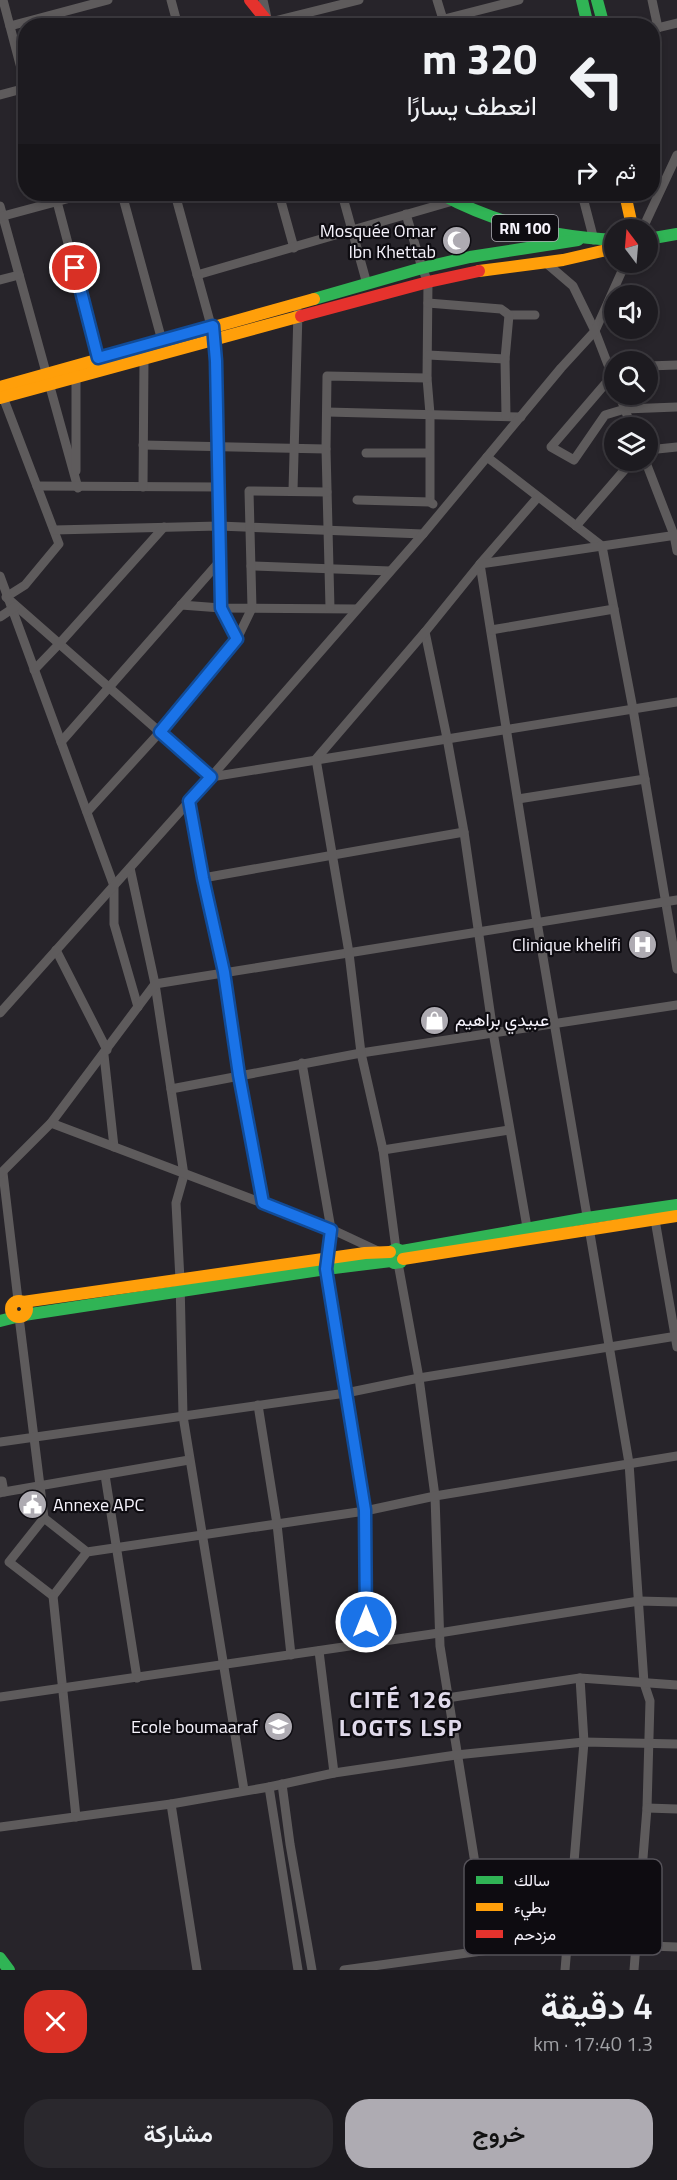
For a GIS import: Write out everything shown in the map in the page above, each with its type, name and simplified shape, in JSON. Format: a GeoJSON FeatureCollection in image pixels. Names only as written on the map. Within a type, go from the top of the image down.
{"type":"FeatureCollection","features":[{"type":"Feature","properties":{"kind":"main road"},"geometry":{"type":"LineString","coordinates":[[250,0],[264,18]]}},
{"type":"Feature","properties":{"kind":"main road"},"geometry":{"type":"LineString","coordinates":[[582,0],[586,18]]}},
{"type":"Feature","properties":{"kind":"main road"},"geometry":{"type":"LineString","coordinates":[[597,0],[602,18]]}},
{"type":"Feature","properties":{"kind":"main road","name":"RN 100"},"geometry":{"type":"LineString","coordinates":[[467,201],[498,220],[538,232],[604,240]]}},
{"type":"Feature","properties":{"kind":"main road"},"geometry":{"type":"LineString","coordinates":[[627,201],[631,219]]}},
{"type":"Feature","properties":{"kind":"main road"},"geometry":{"type":"LineString","coordinates":[[658,237],[677,234]]}},
{"type":"Feature","properties":{"kind":"main road"},"geometry":{"type":"LineString","coordinates":[[46,379],[76,377],[99,364],[144,359],[164,347],[213,326],[422,268],[470,257],[588,239]]}},
{"type":"Feature","properties":{"kind":"main road"},"geometry":{"type":"LineString","coordinates":[[1,394],[99,364],[164,347],[215,339],[428,282],[488,269],[604,251]]}},
{"type":"Feature","properties":{"kind":"main road"},"geometry":{"type":"LineString","coordinates":[[0,1321],[181,1286],[528,1234],[589,1231],[654,1214],[677,1205]]}},
{"type":"Feature","properties":{"kind":"main road"},"geometry":{"type":"LineString","coordinates":[[528,1234],[587,1218],[654,1214],[677,1216]]}},
{"type":"Feature","properties":{"kind":"main road"},"geometry":{"type":"LineString","coordinates":[[20,1316],[10,1311],[13,1303],[181,1286]]}},
{"type":"Feature","properties":{"kind":"main road"},"geometry":{"type":"LineString","coordinates":[[0,1958],[9,1970]]}},
{"type":"Feature","properties":{"kind":"street"},"geometry":{"type":"LineString","coordinates":[[3,0],[18,56]]}},
{"type":"Feature","properties":{"kind":"street"},"geometry":{"type":"LineString","coordinates":[[40,18],[108,0]]}},
{"type":"Feature","properties":{"kind":"street"},"geometry":{"type":"LineString","coordinates":[[171,0],[176,18]]}},
{"type":"Feature","properties":{"kind":"street"},"geometry":{"type":"LineString","coordinates":[[263,0],[268,18]]}},
{"type":"Feature","properties":{"kind":"street"},"geometry":{"type":"LineString","coordinates":[[286,18],[329,3],[359,0]]}},
{"type":"Feature","properties":{"kind":"street"},"geometry":{"type":"LineString","coordinates":[[437,0],[443,18]]}},
{"type":"Feature","properties":{"kind":"street"},"geometry":{"type":"LineString","coordinates":[[458,18],[519,0]]}},
{"type":"Feature","properties":{"kind":"street"},"geometry":{"type":"LineString","coordinates":[[652,0],[654,18]]}},
{"type":"Feature","properties":{"kind":"street"},"geometry":{"type":"LineString","coordinates":[[660,28],[677,23]]}},
{"type":"Feature","properties":{"kind":"street"},"geometry":{"type":"LineString","coordinates":[[10,26],[18,24]]}},
{"type":"Feature","properties":{"kind":"street"},"geometry":{"type":"LineString","coordinates":[[0,95],[18,89]]}},
{"type":"Feature","properties":{"kind":"street"},"geometry":{"type":"LineString","coordinates":[[660,191],[677,155]]}},
{"type":"Feature","properties":{"kind":"street"},"geometry":{"type":"LineString","coordinates":[[1,217],[45,201]]}},
{"type":"Feature","properties":{"kind":"street"},"geometry":{"type":"LineString","coordinates":[[57,201],[99,364]]}},
{"type":"Feature","properties":{"kind":"street"},"geometry":{"type":"LineString","coordinates":[[124,201],[164,347]]}},
{"type":"Feature","properties":{"kind":"street"},"geometry":{"type":"LineString","coordinates":[[177,201],[215,339],[221,608],[237,639]]}},
{"type":"Feature","properties":{"kind":"street"},"geometry":{"type":"LineString","coordinates":[[281,201],[294,248]]}},
{"type":"Feature","properties":{"kind":"street"},"geometry":{"type":"LineString","coordinates":[[344,201],[367,284]]}},
{"type":"Feature","properties":{"kind":"street"},"geometry":{"type":"LineString","coordinates":[[197,275],[447,201]]}},
{"type":"Feature","properties":{"kind":"street"},"geometry":{"type":"LineString","coordinates":[[583,201],[588,239]]}},
{"type":"Feature","properties":{"kind":"street"},"geometry":{"type":"LineString","coordinates":[[647,219],[656,201]]}},
{"type":"Feature","properties":{"kind":"street"},"geometry":{"type":"LineString","coordinates":[[0,206],[1,217],[77,484]]}},
{"type":"Feature","properties":{"kind":"street"},"geometry":{"type":"LineString","coordinates":[[406,214],[428,282],[430,502]]}},
{"type":"Feature","properties":{"kind":"street"},"geometry":{"type":"LineString","coordinates":[[545,262],[573,286],[604,352]]}},
{"type":"Feature","properties":{"kind":"street"},"geometry":{"type":"LineString","coordinates":[[0,1013],[211,777],[423,534],[595,331],[621,273]]}},
{"type":"Feature","properties":{"kind":"street"},"geometry":{"type":"LineString","coordinates":[[0,280],[19,274]]}},
{"type":"Feature","properties":{"kind":"street"},"geometry":{"type":"LineString","coordinates":[[293,490],[299,317],[296,303]]}},
{"type":"Feature","properties":{"kind":"street"},"geometry":{"type":"LineString","coordinates":[[428,303],[501,309],[509,315],[535,315]]}},
{"type":"Feature","properties":{"kind":"street"},"geometry":{"type":"LineString","coordinates":[[506,416],[505,359],[509,315]]}},
{"type":"Feature","properties":{"kind":"street"},"geometry":{"type":"LineString","coordinates":[[428,355],[505,359]]}},
{"type":"Feature","properties":{"kind":"street"},"geometry":{"type":"LineString","coordinates":[[143,487],[144,359]]}},
{"type":"Feature","properties":{"kind":"street"},"geometry":{"type":"LineString","coordinates":[[658,366],[677,365]]}},
{"type":"Feature","properties":{"kind":"street"},"geometry":{"type":"LineString","coordinates":[[330,608],[326,449],[327,376],[428,378]]}},
{"type":"Feature","properties":{"kind":"street"},"geometry":{"type":"LineString","coordinates":[[76,377],[77,484]]}},
{"type":"Feature","properties":{"kind":"street"},"geometry":{"type":"LineString","coordinates":[[604,384],[551,447],[574,460],[605,415],[625,409],[677,407]]}},
{"type":"Feature","properties":{"kind":"street"},"geometry":{"type":"LineString","coordinates":[[1,394],[59,544],[25,585],[6,597]]}},
{"type":"Feature","properties":{"kind":"street"},"geometry":{"type":"LineString","coordinates":[[623,405],[628,417]]}},
{"type":"Feature","properties":{"kind":"street"},"geometry":{"type":"LineString","coordinates":[[327,411],[521,417]]}},
{"type":"Feature","properties":{"kind":"street"},"geometry":{"type":"LineString","coordinates":[[143,444],[326,449]]}},
{"type":"Feature","properties":{"kind":"street"},"geometry":{"type":"LineString","coordinates":[[658,449],[677,447]]}},
{"type":"Feature","properties":{"kind":"street"},"geometry":{"type":"LineString","coordinates":[[366,453],[429,453]]}},
{"type":"Feature","properties":{"kind":"street"},"geometry":{"type":"LineString","coordinates":[[487,457],[602,546],[633,709],[677,969]]}},
{"type":"Feature","properties":{"kind":"street"},"geometry":{"type":"LineString","coordinates":[[576,526],[624,471]]}},
{"type":"Feature","properties":{"kind":"street"},"geometry":{"type":"LineString","coordinates":[[650,471],[676,535],[677,551]]}},
{"type":"Feature","properties":{"kind":"street"},"geometry":{"type":"LineString","coordinates":[[37,486],[77,484],[219,487]]}},
{"type":"Feature","properties":{"kind":"street"},"geometry":{"type":"LineString","coordinates":[[87,812],[160,732],[237,639],[252,608],[249,491],[327,492]]}},
{"type":"Feature","properties":{"kind":"street"},"geometry":{"type":"LineString","coordinates":[[316,759],[538,497]]}},
{"type":"Feature","properties":{"kind":"street"},"geometry":{"type":"LineString","coordinates":[[357,500],[430,502],[442,511]]}},
{"type":"Feature","properties":{"kind":"street"},"geometry":{"type":"LineString","coordinates":[[54,530],[219,526],[423,534]]}},
{"type":"Feature","properties":{"kind":"street"},"geometry":{"type":"LineString","coordinates":[[34,670],[164,527]]}},
{"type":"Feature","properties":{"kind":"street"},"geometry":{"type":"LineString","coordinates":[[480,564],[676,535]]}},
{"type":"Feature","properties":{"kind":"street"},"geometry":{"type":"LineString","coordinates":[[61,742],[220,561]]}},
{"type":"Feature","properties":{"kind":"street"},"geometry":{"type":"LineString","coordinates":[[480,564],[537,922],[629,1463],[644,1683],[650,1701],[647,1808],[643,1859]]}},
{"type":"Feature","properties":{"kind":"street"},"geometry":{"type":"LineString","coordinates":[[251,566],[390,571]]}},
{"type":"Feature","properties":{"kind":"street"},"geometry":{"type":"LineString","coordinates":[[0,576],[6,597],[14,608],[59,644],[211,777]]}},
{"type":"Feature","properties":{"kind":"street"},"geometry":{"type":"LineString","coordinates":[[181,605],[221,608],[357,609]]}},
{"type":"Feature","properties":{"kind":"street"},"geometry":{"type":"LineString","coordinates":[[0,616],[14,608]]}},
{"type":"Feature","properties":{"kind":"street"},"geometry":{"type":"LineString","coordinates":[[14,608],[34,670],[114,886],[114,924],[138,1007]]}},
{"type":"Feature","properties":{"kind":"street"},"geometry":{"type":"LineString","coordinates":[[491,630],[614,609]]}},
{"type":"Feature","properties":{"kind":"street"},"geometry":{"type":"LineString","coordinates":[[425,632],[464,832],[493,1032],[528,1234]]}},
{"type":"Feature","properties":{"kind":"street"},"geometry":{"type":"LineString","coordinates":[[211,777],[677,702]]}},
{"type":"Feature","properties":{"kind":"street"},"geometry":{"type":"LineString","coordinates":[[316,759],[349,953],[361,1053],[383,1150],[394,1255],[419,1378],[435,1496],[440,1633],[447,1698],[474,1859]]}},
{"type":"Feature","properties":{"kind":"street"},"geometry":{"type":"LineString","coordinates":[[518,799],[645,779]]}},
{"type":"Feature","properties":{"kind":"street"},"geometry":{"type":"LineString","coordinates":[[189,801],[224,972],[239,1075],[263,1203]]}},
{"type":"Feature","properties":{"kind":"street"},"geometry":{"type":"LineString","coordinates":[[203,878],[464,832]]}},
{"type":"Feature","properties":{"kind":"street"},"geometry":{"type":"LineString","coordinates":[[130,868],[155,984],[184,1175],[176,1203],[181,1286],[183,1416],[244,1790]]}},
{"type":"Feature","properties":{"kind":"street"},"geometry":{"type":"LineString","coordinates":[[13,1303],[2,1173],[51,1123],[86,1075],[106,1053],[155,984],[677,900]]}},
{"type":"Feature","properties":{"kind":"street"},"geometry":{"type":"LineString","coordinates":[[56,950],[106,1053],[114,1147]]}},
{"type":"Feature","properties":{"kind":"street"},"geometry":{"type":"LineString","coordinates":[[171,1089],[361,1053],[677,1005]]}},
{"type":"Feature","properties":{"kind":"street"},"geometry":{"type":"LineString","coordinates":[[302,1063],[331,1230],[327,1264],[365,1510],[367,1644]]}},
{"type":"Feature","properties":{"kind":"street"},"geometry":{"type":"LineString","coordinates":[[51,1123],[394,1255]]}},
{"type":"Feature","properties":{"kind":"street"},"geometry":{"type":"LineString","coordinates":[[383,1150],[509,1130]]}},
{"type":"Feature","properties":{"kind":"street"},"geometry":{"type":"LineString","coordinates":[[654,1214],[677,1347]]}},
{"type":"Feature","properties":{"kind":"street"},"geometry":{"type":"LineString","coordinates":[[20,1316],[44,1518],[87,1552]]}},
{"type":"Feature","properties":{"kind":"street"},"geometry":{"type":"LineString","coordinates":[[0,1442],[346,1393],[419,1378],[676,1337]]}},
{"type":"Feature","properties":{"kind":"street"},"geometry":{"type":"LineString","coordinates":[[258,1405],[277,1524],[291,1655]]}},
{"type":"Feature","properties":{"kind":"street"},"geometry":{"type":"LineString","coordinates":[[76,1817],[53,1596],[87,1552],[365,1510],[435,1496],[677,1456]]}},
{"type":"Feature","properties":{"kind":"street"},"geometry":{"type":"LineString","coordinates":[[0,1481],[2,1481],[2,1492],[189,1460]]}},
{"type":"Feature","properties":{"kind":"street"},"geometry":{"type":"LineString","coordinates":[[105,1475],[137,1678]]}},
{"type":"Feature","properties":{"kind":"street"},"geometry":{"type":"LineString","coordinates":[[44,1518],[5,1563],[53,1596]]}},
{"type":"Feature","properties":{"kind":"street"},"geometry":{"type":"LineString","coordinates":[[0,1698],[223,1666],[639,1601],[677,1602]]}},
{"type":"Feature","properties":{"kind":"street"},"geometry":{"type":"LineString","coordinates":[[320,1651],[334,1773]]}},
{"type":"Feature","properties":{"kind":"street"},"geometry":{"type":"LineString","coordinates":[[447,1698],[580,1678],[677,1685]]}},
{"type":"Feature","properties":{"kind":"street"},"geometry":{"type":"LineString","coordinates":[[575,1859],[585,1742],[580,1678]]}},
{"type":"Feature","properties":{"kind":"street"},"geometry":{"type":"LineString","coordinates":[[0,1827],[171,1804],[334,1773],[456,1755],[585,1742],[677,1744]]}},
{"type":"Feature","properties":{"kind":"street"},"geometry":{"type":"LineString","coordinates":[[282,1784],[312,1970]]}},
{"type":"Feature","properties":{"kind":"street"},"geometry":{"type":"LineString","coordinates":[[269,1787],[298,1970]]}},
{"type":"Feature","properties":{"kind":"street"},"geometry":{"type":"LineString","coordinates":[[171,1804],[196,1970]]}},
{"type":"Feature","properties":{"kind":"street"},"geometry":{"type":"LineString","coordinates":[[647,1808],[677,1809]]}},
{"type":"Feature","properties":{"kind":"street"},"geometry":{"type":"LineString","coordinates":[[662,1946],[677,1947]]}},
{"type":"Feature","properties":{"kind":"street"},"geometry":{"type":"LineString","coordinates":[[344,1970],[464,1953]]}},
{"type":"Feature","properties":{"kind":"street"},"geometry":{"type":"LineString","coordinates":[[566,1970],[567,1955]]}},
{"type":"Feature","properties":{"kind":"street"},"geometry":{"type":"LineString","coordinates":[[634,1970],[635,1955]]}},
{"type":"Feature","properties":{"kind":"street"},"geometry":{"type":"LineString","coordinates":[[419,1959],[420,1970]]}},
{"type":"Feature","properties":{"kind":"traffic: fast"},"geometry":{"type":"LineString","coordinates":[[582,0],[586,18]]}},
{"type":"Feature","properties":{"kind":"traffic: fast"},"geometry":{"type":"LineString","coordinates":[[597,0],[602,18]]}},
{"type":"Feature","properties":{"kind":"traffic: fast"},"geometry":{"type":"LineString","coordinates":[[456,201],[525,227],[569,236],[604,239]]}},
{"type":"Feature","properties":{"kind":"traffic: fast"},"geometry":{"type":"LineString","coordinates":[[658,237],[677,234]]}},
{"type":"Feature","properties":{"kind":"traffic: fast"},"geometry":{"type":"LineString","coordinates":[[314,299],[422,268],[470,257],[578,240]]}},
{"type":"Feature","properties":{"kind":"traffic: fast"},"geometry":{"type":"LineString","coordinates":[[402,1251],[404,1255],[401,1262],[391,1261],[390,1252],[396,1249],[402,1251],[587,1218],[677,1205]]}},
{"type":"Feature","properties":{"kind":"traffic: fast"},"geometry":{"type":"LineString","coordinates":[[24,1315],[391,1261]]}},
{"type":"Feature","properties":{"kind":"traffic: fast"},"geometry":{"type":"LineString","coordinates":[[0,1321],[16,1317]]}},
{"type":"Feature","properties":{"kind":"traffic: fast"},"geometry":{"type":"LineString","coordinates":[[0,1958],[9,1970]]}},
{"type":"Feature","properties":{"kind":"traffic: slow"},"geometry":{"type":"LineString","coordinates":[[627,201],[631,219]]}},
{"type":"Feature","properties":{"kind":"traffic: slow"},"geometry":{"type":"LineString","coordinates":[[479,271],[563,260],[604,251]]}},
{"type":"Feature","properties":{"kind":"traffic: slow"},"geometry":{"type":"LineString","coordinates":[[0,387],[314,299]]}},
{"type":"Feature","properties":{"kind":"traffic: slow"},"geometry":{"type":"LineString","coordinates":[[0,398],[301,316]]}},
{"type":"Feature","properties":{"kind":"traffic: slow"},"geometry":{"type":"LineString","coordinates":[[403,1259],[677,1216]]}},
{"type":"Feature","properties":{"kind":"traffic: slow"},"geometry":{"type":"LineString","coordinates":[[23,1302],[365,1253],[390,1252]]}},
{"type":"Feature","properties":{"kind":"traffic: slow"},"geometry":{"type":"LineString","coordinates":[[16,1301],[22,1301],[27,1309],[25,1315],[16,1317],[11,1312],[11,1306],[16,1301]]}},
{"type":"Feature","properties":{"kind":"traffic: jam"},"geometry":{"type":"LineString","coordinates":[[250,0],[265,18]]}},
{"type":"Feature","properties":{"kind":"traffic: jam"},"geometry":{"type":"LineString","coordinates":[[301,316],[428,282],[479,271]]}},
{"type":"Feature","properties":{"kind":"place","name":"Mosquée Omar Ibn Khettab"},"geometry":{"type":"Point","coordinates":[457,241]}},
{"type":"Feature","properties":{"kind":"place","name":"Clinique khelifi"},"geometry":{"type":"Point","coordinates":[642,945]}},
{"type":"Feature","properties":{"kind":"place","name":"عبيدي براهيم"},"geometry":{"type":"Point","coordinates":[434,1020]}},
{"type":"Feature","properties":{"kind":"place","name":"Annexe APC"},"geometry":{"type":"Point","coordinates":[32,1505]}},
{"type":"Feature","properties":{"kind":"place","name":"Ecole boumaaraf"},"geometry":{"type":"Point","coordinates":[279,1727]}},
{"type":"Feature","properties":{"kind":"district","name":"CITÉ 126 LOGTS LSP"},"geometry":{"type":"Point","coordinates":[401,1714]}},
{"type":"Feature","properties":{"kind":"route"},"geometry":{"type":"LineString","coordinates":[[75,268],[98,358],[213,326],[216,361],[221,608],[237,639],[160,732],[211,777],[189,801],[224,972],[239,1075],[263,1203],[331,1230],[326,1269],[365,1510],[366,1622]]}}]}
